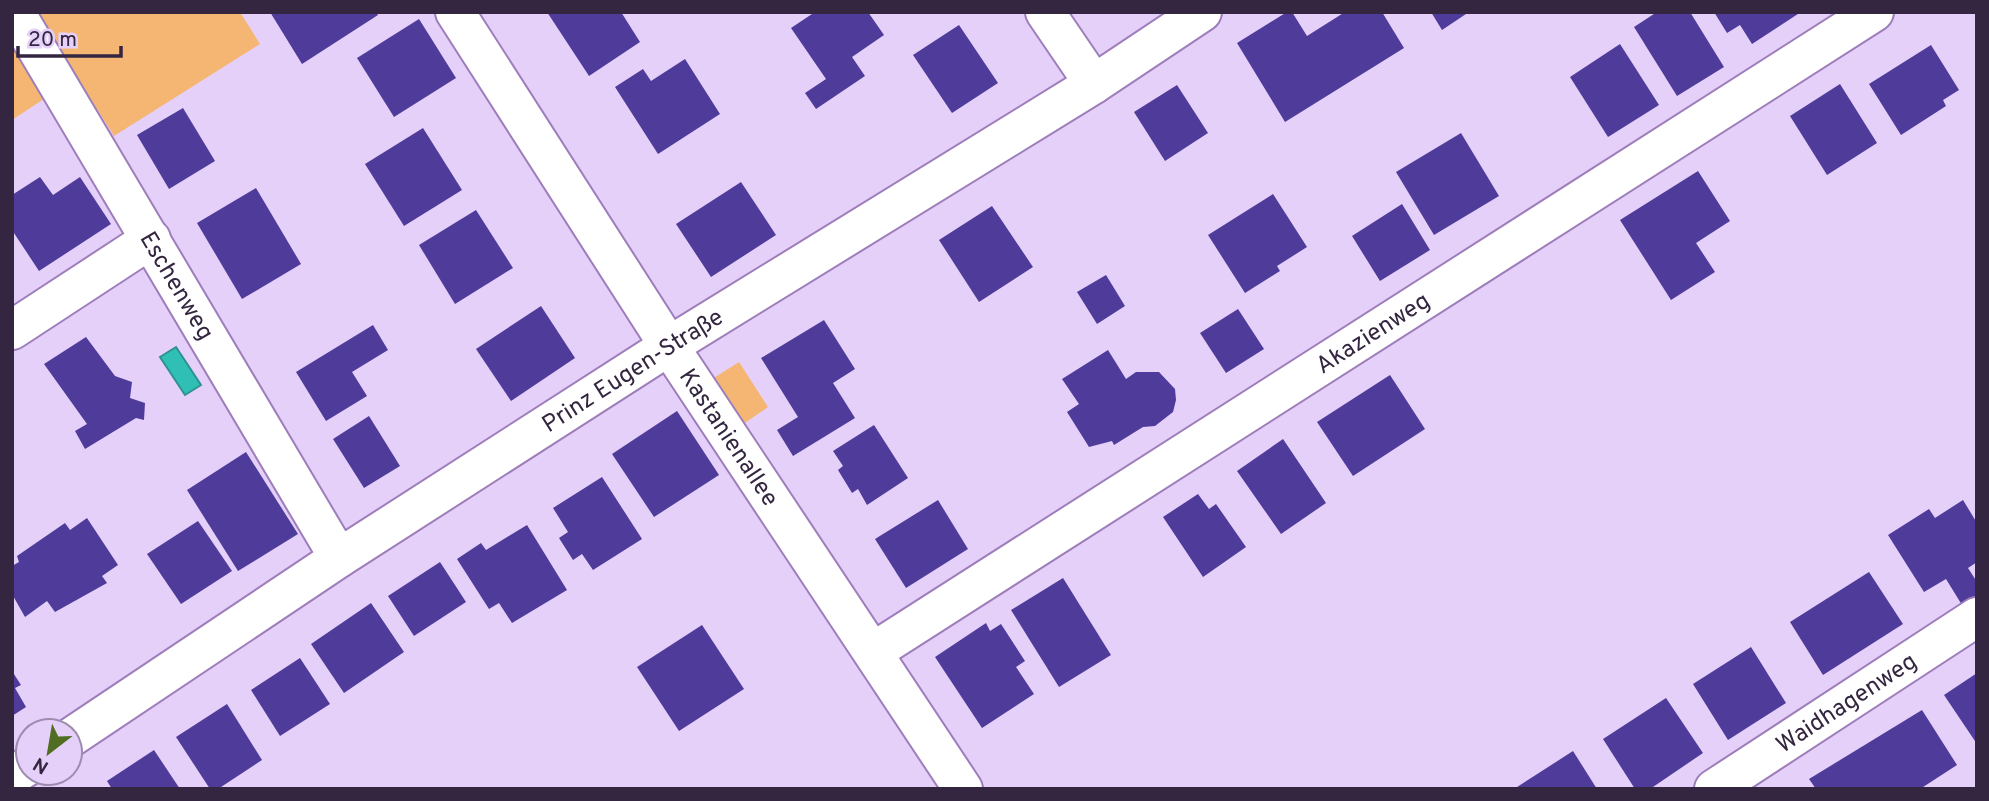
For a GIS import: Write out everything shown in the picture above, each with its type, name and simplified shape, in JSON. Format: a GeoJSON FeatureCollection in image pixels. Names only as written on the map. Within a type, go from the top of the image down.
{"type":"FeatureCollection","features":[{"type":"Feature","properties":{"kind":"street","name":"Eschenweg"},"geometry":{"type":"LineString","coordinates":[[15,12],[339,558]]}},
{"type":"Feature","properties":{"kind":"street","name":"Kastanienallee"},"geometry":{"type":"LineString","coordinates":[[455,12],[669,346],[963,789]]}},
{"type":"Feature","properties":{"kind":"street"},"geometry":{"type":"LineString","coordinates":[[1045,12],[1094,84]]}},
{"type":"Feature","properties":{"kind":"street","name":"Prinz Eugen-Straße"},"geometry":{"type":"LineString","coordinates":[[84,729],[339,558],[669,346],[1094,84],[1202,12]]}},
{"type":"Feature","properties":{"kind":"street","name":"Akazienweg"},"geometry":{"type":"LineString","coordinates":[[873,652],[1874,12]]}},
{"type":"Feature","properties":{"kind":"street"},"geometry":{"type":"LineString","coordinates":[[12,330],[151,239]]}},
{"type":"Feature","properties":{"kind":"street","name":"Waidhagenweg"},"geometry":{"type":"LineString","coordinates":[[1714,789],[1977,617]]}},
{"type":"Feature","properties":{"kind":"shaded area"},"geometry":{"type":"Polygon","coordinates":[[[36,12],[240,12],[260,44],[114,136],[36,12]]]}},
{"type":"Feature","properties":{"kind":"shaded area"},"geometry":{"type":"Polygon","coordinates":[[[12,38],[50,95],[12,120],[12,38]]]}},
{"type":"Feature","properties":{"kind":"shaded area"},"geometry":{"type":"Polygon","coordinates":[[[176,347],[201,385],[185,395],[160,357],[176,347]]]}},
{"type":"Feature","properties":{"kind":"shaded area"},"geometry":{"type":"Polygon","coordinates":[[[739,362],[768,407],[739,427],[709,381],[739,362]]]}},
{"type":"Feature","properties":{"kind":"building"},"geometry":{"type":"Polygon","coordinates":[[[270,12],[376,12],[378,15],[302,64],[270,12]]]}},
{"type":"Feature","properties":{"kind":"building"},"geometry":{"type":"Polygon","coordinates":[[[547,12],[621,12],[640,42],[589,76],[547,12]]]}},
{"type":"Feature","properties":{"kind":"building"},"geometry":{"type":"Polygon","coordinates":[[[815,12],[868,12],[884,35],[852,57],[865,76],[816,109],[805,93],[826,79],[791,28],[815,12]]]}},
{"type":"Feature","properties":{"kind":"building"},"geometry":{"type":"Polygon","coordinates":[[[1287,12],[1292,12],[1307,36],[1345,12],[1382,12],[1404,48],[1285,122],[1237,43],[1287,12]]]}},
{"type":"Feature","properties":{"kind":"building"},"geometry":{"type":"Polygon","coordinates":[[[1431,12],[1469,12],[1442,30],[1431,12]]]}},
{"type":"Feature","properties":{"kind":"building"},"geometry":{"type":"Polygon","coordinates":[[[1657,12],[1690,12],[1724,67],[1677,96],[1634,27],[1657,12]]]}},
{"type":"Feature","properties":{"kind":"building"},"geometry":{"type":"Polygon","coordinates":[[[1714,12],[1801,12],[1752,44],[1740,25],[1727,33],[1714,12]]]}},
{"type":"Feature","properties":{"kind":"building"},"geometry":{"type":"Polygon","coordinates":[[[419,19],[456,78],[394,117],[357,58],[419,19]]]}},
{"type":"Feature","properties":{"kind":"building"},"geometry":{"type":"Polygon","coordinates":[[[959,25],[998,83],[952,113],[913,55],[959,25]]]}},
{"type":"Feature","properties":{"kind":"building"},"geometry":{"type":"Polygon","coordinates":[[[1620,44],[1659,105],[1608,137],[1570,77],[1620,44]]]}},
{"type":"Feature","properties":{"kind":"building"},"geometry":{"type":"Polygon","coordinates":[[[1931,45],[1959,90],[1943,100],[1946,106],[1901,135],[1869,84],[1931,45]]]}},
{"type":"Feature","properties":{"kind":"building"},"geometry":{"type":"Polygon","coordinates":[[[685,59],[720,114],[658,154],[615,87],[643,69],[651,81],[685,59]]]}},
{"type":"Feature","properties":{"kind":"building"},"geometry":{"type":"Polygon","coordinates":[[[1840,84],[1877,143],[1827,175],[1790,116],[1840,84]]]}},
{"type":"Feature","properties":{"kind":"building"},"geometry":{"type":"Polygon","coordinates":[[[1177,85],[1208,133],[1165,161],[1134,112],[1177,85]]]}},
{"type":"Feature","properties":{"kind":"building"},"geometry":{"type":"Polygon","coordinates":[[[183,108],[215,161],[169,189],[137,135],[183,108]]]}},
{"type":"Feature","properties":{"kind":"building"},"geometry":{"type":"Polygon","coordinates":[[[423,128],[462,190],[404,226],[365,164],[423,128]]]}},
{"type":"Feature","properties":{"kind":"building"},"geometry":{"type":"Polygon","coordinates":[[[1461,133],[1499,196],[1434,235],[1396,172],[1461,133]]]}},
{"type":"Feature","properties":{"kind":"building"},"geometry":{"type":"Polygon","coordinates":[[[1698,171],[1730,221],[1696,243],[1715,272],[1671,300],[1620,220],[1698,171]]]}},
{"type":"Feature","properties":{"kind":"building"},"geometry":{"type":"Polygon","coordinates":[[[40,177],[53,195],[80,177],[111,224],[39,271],[12,230],[12,195],[40,177]]]}},
{"type":"Feature","properties":{"kind":"building"},"geometry":{"type":"Polygon","coordinates":[[[741,182],[776,235],[711,277],[676,224],[741,182]]]}},
{"type":"Feature","properties":{"kind":"building"},"geometry":{"type":"Polygon","coordinates":[[[256,188],[301,264],[242,299],[197,223],[256,188]]]}},
{"type":"Feature","properties":{"kind":"building"},"geometry":{"type":"Polygon","coordinates":[[[1273,194],[1307,247],[1277,266],[1280,271],[1245,293],[1208,235],[1273,194]]]}},
{"type":"Feature","properties":{"kind":"building"},"geometry":{"type":"Polygon","coordinates":[[[1402,204],[1430,250],[1380,281],[1352,236],[1402,204]]]}},
{"type":"Feature","properties":{"kind":"building"},"geometry":{"type":"Polygon","coordinates":[[[992,206],[1033,267],[979,302],[939,240],[992,206]]]}},
{"type":"Feature","properties":{"kind":"building"},"geometry":{"type":"Polygon","coordinates":[[[476,210],[513,268],[455,304],[419,245],[476,210]]]}},
{"type":"Feature","properties":{"kind":"building"},"geometry":{"type":"Polygon","coordinates":[[[1106,275],[1125,306],[1097,324],[1077,292],[1106,275]]]}},
{"type":"Feature","properties":{"kind":"building"},"geometry":{"type":"Polygon","coordinates":[[[541,306],[575,358],[511,401],[476,349],[541,306]]]}},
{"type":"Feature","properties":{"kind":"building"},"geometry":{"type":"Polygon","coordinates":[[[1238,309],[1264,349],[1226,373],[1200,333],[1238,309]]]}},
{"type":"Feature","properties":{"kind":"building"},"geometry":{"type":"Polygon","coordinates":[[[824,320],[855,369],[833,383],[855,418],[793,456],[777,430],[798,417],[761,358],[824,320]]]}},
{"type":"Feature","properties":{"kind":"building"},"geometry":{"type":"Polygon","coordinates":[[[373,325],[388,350],[352,372],[367,396],[326,421],[296,372],[373,325]]]}},
{"type":"Feature","properties":{"kind":"building"},"geometry":{"type":"Polygon","coordinates":[[[86,337],[115,376],[132,382],[130,398],[145,403],[144,420],[136,418],[85,449],[75,431],[87,424],[44,364],[86,337]]]}},
{"type":"Feature","properties":{"kind":"building"},"geometry":{"type":"Polygon","coordinates":[[[1108,350],[1126,379],[1136,372],[1159,372],[1175,389],[1176,400],[1173,412],[1155,426],[1143,427],[1114,445],[1112,441],[1089,447],[1067,412],[1079,404],[1062,379],[1108,350]]]}},
{"type":"Feature","properties":{"kind":"building"},"geometry":{"type":"Polygon","coordinates":[[[1390,375],[1425,429],[1353,476],[1317,422],[1390,375]]]}},
{"type":"Feature","properties":{"kind":"building"},"geometry":{"type":"Polygon","coordinates":[[[677,411],[719,475],[654,517],[612,454],[677,411]]]}},
{"type":"Feature","properties":{"kind":"building"},"geometry":{"type":"Polygon","coordinates":[[[369,416],[400,466],[364,488],[333,439],[369,416]]]}},
{"type":"Feature","properties":{"kind":"building"},"geometry":{"type":"Polygon","coordinates":[[[874,425],[908,478],[867,505],[858,489],[852,493],[838,470],[843,466],[833,451],[874,425]]]}},
{"type":"Feature","properties":{"kind":"building"},"geometry":{"type":"Polygon","coordinates":[[[1283,439],[1326,503],[1281,534],[1237,471],[1283,439]]]}},
{"type":"Feature","properties":{"kind":"building"},"geometry":{"type":"Polygon","coordinates":[[[246,452],[298,534],[238,571],[187,490],[246,452]]]}},
{"type":"Feature","properties":{"kind":"building"},"geometry":{"type":"Polygon","coordinates":[[[602,477],[642,539],[593,570],[582,554],[573,560],[559,538],[568,532],[553,508],[602,477]]]}},
{"type":"Feature","properties":{"kind":"building"},"geometry":{"type":"Polygon","coordinates":[[[1198,494],[1209,509],[1216,504],[1246,547],[1203,577],[1163,517],[1198,494]]]}},
{"type":"Feature","properties":{"kind":"building"},"geometry":{"type":"Polygon","coordinates":[[[938,500],[968,549],[906,588],[875,539],[938,500]]]}},
{"type":"Feature","properties":{"kind":"building"},"geometry":{"type":"Polygon","coordinates":[[[1963,500],[1977,523],[1977,562],[1968,568],[1977,582],[1977,596],[1962,605],[1946,579],[1924,592],[1888,535],[1929,509],[1935,518],[1963,500]]]}},
{"type":"Feature","properties":{"kind":"building"},"geometry":{"type":"Polygon","coordinates":[[[87,518],[118,565],[102,576],[107,583],[55,612],[47,601],[25,617],[12,594],[12,566],[19,562],[17,556],[65,523],[70,530],[87,518]]]}},
{"type":"Feature","properties":{"kind":"building"},"geometry":{"type":"Polygon","coordinates":[[[198,521],[232,571],[181,604],[147,554],[198,521]]]}},
{"type":"Feature","properties":{"kind":"building"},"geometry":{"type":"Polygon","coordinates":[[[527,525],[567,590],[512,623],[499,603],[489,609],[457,559],[481,543],[486,550],[527,525]]]}},
{"type":"Feature","properties":{"kind":"building"},"geometry":{"type":"Polygon","coordinates":[[[440,562],[466,602],[414,636],[388,596],[440,562]]]}},
{"type":"Feature","properties":{"kind":"building"},"geometry":{"type":"Polygon","coordinates":[[[1869,572],[1903,624],[1823,675],[1790,622],[1869,572]]]}},
{"type":"Feature","properties":{"kind":"building"},"geometry":{"type":"Polygon","coordinates":[[[1063,578],[1111,655],[1059,687],[1011,610],[1063,578]]]}},
{"type":"Feature","properties":{"kind":"building"},"geometry":{"type":"Polygon","coordinates":[[[371,603],[404,652],[344,693],[311,644],[371,603]]]}},
{"type":"Feature","properties":{"kind":"building"},"geometry":{"type":"Polygon","coordinates":[[[986,623],[990,631],[1001,624],[1025,661],[1016,667],[1034,694],[982,728],[935,657],[986,623]]]}},
{"type":"Feature","properties":{"kind":"building"},"geometry":{"type":"Polygon","coordinates":[[[702,625],[744,689],[679,731],[637,667],[702,625]]]}},
{"type":"Feature","properties":{"kind":"building"},"geometry":{"type":"Polygon","coordinates":[[[1751,647],[1786,703],[1728,740],[1693,684],[1751,647]]]}},
{"type":"Feature","properties":{"kind":"building"},"geometry":{"type":"Polygon","coordinates":[[[300,658],[330,704],[280,736],[251,690],[300,658]]]}},
{"type":"Feature","properties":{"kind":"building"},"geometry":{"type":"Polygon","coordinates":[[[12,671],[21,685],[15,688],[26,707],[12,716],[12,671]]]}},
{"type":"Feature","properties":{"kind":"building"},"geometry":{"type":"Polygon","coordinates":[[[1977,673],[1977,744],[1944,695],[1977,673]]]}},
{"type":"Feature","properties":{"kind":"building"},"geometry":{"type":"Polygon","coordinates":[[[1666,698],[1703,753],[1650,789],[1635,789],[1603,739],[1666,698]]]}},
{"type":"Feature","properties":{"kind":"building"},"geometry":{"type":"Polygon","coordinates":[[[227,704],[262,760],[218,789],[210,789],[176,737],[227,704]]]}},
{"type":"Feature","properties":{"kind":"building"},"geometry":{"type":"Polygon","coordinates":[[[1922,710],[1957,765],[1920,789],[1816,789],[1809,779],[1922,710]]]}},
{"type":"Feature","properties":{"kind":"building"},"geometry":{"type":"Polygon","coordinates":[[[154,750],[180,789],[112,789],[107,781],[154,750]]]}},
{"type":"Feature","properties":{"kind":"building"},"geometry":{"type":"Polygon","coordinates":[[[1573,751],[1597,789],[1514,789],[1573,751]]]}}]}
